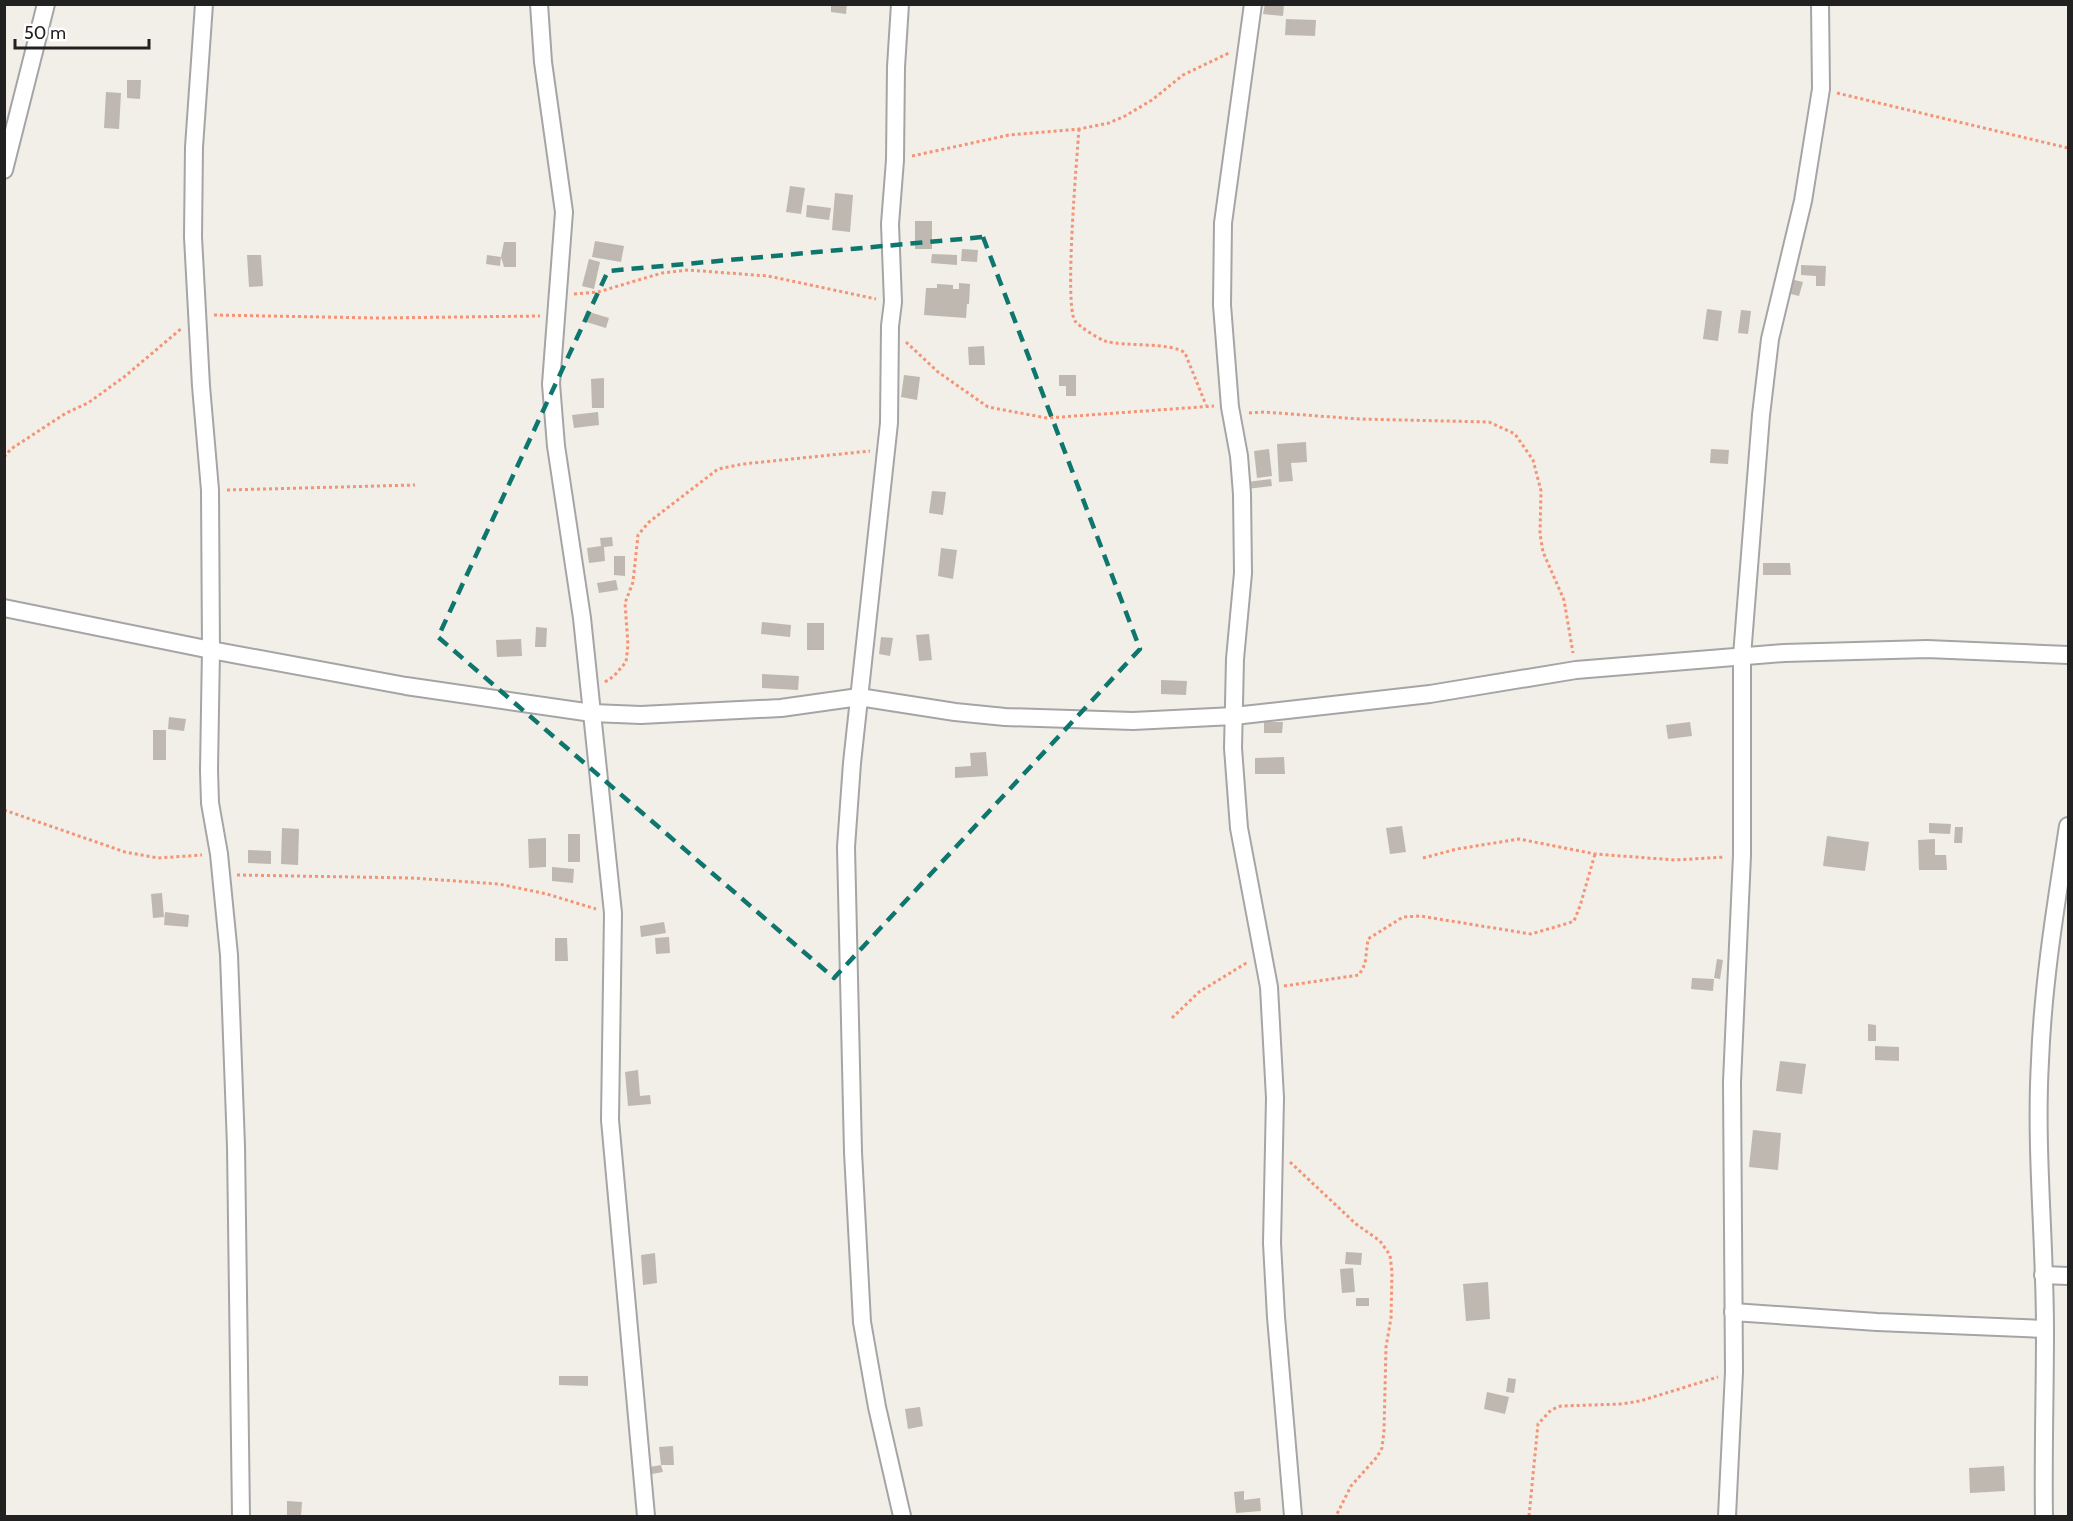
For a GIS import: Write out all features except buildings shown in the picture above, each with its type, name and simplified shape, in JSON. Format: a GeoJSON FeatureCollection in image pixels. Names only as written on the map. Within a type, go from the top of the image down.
{"type":"FeatureCollection","features":[{"type":"Feature","properties":{"kind":"street"},"geometry":{"type":"LineString","coordinates":[[4,170],[46,4]]}},
{"type":"Feature","properties":{"kind":"street"},"geometry":{"type":"LineString","coordinates":[[204,4],[194,147],[194,237],[201,386],[210,490],[210,803],[219,854],[229,955],[235,1134],[241,1516]]}},
{"type":"Feature","properties":{"kind":"street"},"geometry":{"type":"LineString","coordinates":[[539,4],[543,62],[564,212],[551,384],[556,446],[582,618],[613,913],[610,1120],[646,1516]]}},
{"type":"Feature","properties":{"kind":"street"},"geometry":{"type":"LineString","coordinates":[[900,4],[895,160],[890,224],[892,302],[887,450],[859,697],[846,847],[855,1186],[862,1322],[877,1407],[902,1516]]}},
{"type":"Feature","properties":{"kind":"street"},"geometry":{"type":"LineString","coordinates":[[1253,4],[1223,223],[1222,305],[1230,408],[1239,456],[1243,528],[1243,573],[1235,659],[1233,748],[1239,828],[1269,987],[1275,1098],[1273,1254],[1276,1317],[1293,1516]]}},
{"type":"Feature","properties":{"kind":"street"},"geometry":{"type":"LineString","coordinates":[[1727,1516],[1734,1372],[1732,1082],[1742,855],[1742,656],[1761,415],[1770,339],[1803,201],[1821,89],[1821,4]]}},
{"type":"Feature","properties":{"kind":"street"},"geometry":{"type":"LineString","coordinates":[[4,608],[211,650],[417,688],[592,713],[641,715],[815,705],[859,697],[955,712],[1034,719],[1133,721],[1234,716],[1430,694],[1576,670],[1784,653],[1927,649],[2068,655]]}},
{"type":"Feature","properties":{"kind":"street"},"geometry":{"type":"LineString","coordinates":[[2044,1516],[2045,1329],[2039,1063],[2045,979],[2064,880],[2068,826]]}},
{"type":"Feature","properties":{"kind":"street"},"geometry":{"type":"LineString","coordinates":[[2043,1275],[2068,1276]]}},
{"type":"Feature","properties":{"kind":"street"},"geometry":{"type":"LineString","coordinates":[[1733,1312],[1877,1322],[2045,1329]]}},
{"type":"Feature","properties":{"kind":"path"},"geometry":{"type":"LineString","coordinates":[[895,160],[1009,135],[1079,129],[1109,123],[1152,100],[1183,75],[1249,43]]}},
{"type":"Feature","properties":{"kind":"path"},"geometry":{"type":"LineString","coordinates":[[1821,89],[2068,148]]}},
{"type":"Feature","properties":{"kind":"path"},"geometry":{"type":"LineString","coordinates":[[1079,129],[1071,254],[1071,308],[1075,321],[1103,341],[1182,351],[1185,353],[1207,405]]}},
{"type":"Feature","properties":{"kind":"path"},"geometry":{"type":"LineString","coordinates":[[559,295],[592,294],[662,273],[688,270],[768,276],[892,302]]}},
{"type":"Feature","properties":{"kind":"path"},"geometry":{"type":"LineString","coordinates":[[4,457],[11,449],[66,413],[88,403],[124,377],[198,315],[378,318],[557,316]]}},
{"type":"Feature","properties":{"kind":"path"},"geometry":{"type":"LineString","coordinates":[[890,326],[938,372],[988,408],[1047,418],[1207,405],[1230,408],[1237,413],[1264,412],[1359,419],[1489,422],[1515,434],[1533,460],[1541,490],[1540,534],[1543,552],[1564,600],[1576,670]]}},
{"type":"Feature","properties":{"kind":"path"},"geometry":{"type":"LineString","coordinates":[[590,692],[614,676],[626,662],[628,645],[625,603],[633,582],[638,535],[649,522],[718,469],[743,464],[887,450]]}},
{"type":"Feature","properties":{"kind":"path"},"geometry":{"type":"LineString","coordinates":[[210,490],[415,485]]}},
{"type":"Feature","properties":{"kind":"path"},"geometry":{"type":"LineString","coordinates":[[4,810],[125,852],[158,858],[219,854]]}},
{"type":"Feature","properties":{"kind":"path"},"geometry":{"type":"LineString","coordinates":[[1423,858],[1457,849],[1520,839],[1595,854],[1675,861],[1742,855]]}},
{"type":"Feature","properties":{"kind":"path"},"geometry":{"type":"LineString","coordinates":[[1269,987],[1359,975],[1365,964],[1368,939],[1403,917],[1420,916],[1531,934],[1574,921],[1595,854]]}},
{"type":"Feature","properties":{"kind":"path"},"geometry":{"type":"LineString","coordinates":[[221,874],[412,878],[499,884],[547,894],[613,913]]}},
{"type":"Feature","properties":{"kind":"path"},"geometry":{"type":"LineString","coordinates":[[1172,1018],[1199,992],[1262,954]]}},
{"type":"Feature","properties":{"kind":"path"},"geometry":{"type":"LineString","coordinates":[[1275,1149],[1356,1224],[1380,1241],[1390,1255],[1391,1318],[1386,1347],[1382,1448],[1377,1457],[1351,1486],[1336,1516]]}},
{"type":"Feature","properties":{"kind":"path"},"geometry":{"type":"LineString","coordinates":[[1529,1516],[1538,1424],[1551,1410],[1561,1406],[1622,1404],[1640,1401],[1734,1372]]}},
{"type":"Feature","properties":{"kind":"highlighted area"},"geometry":{"type":"Polygon","coordinates":[[[983,237],[1140,649],[834,978],[438,637],[608,271],[983,237]]]}}]}
